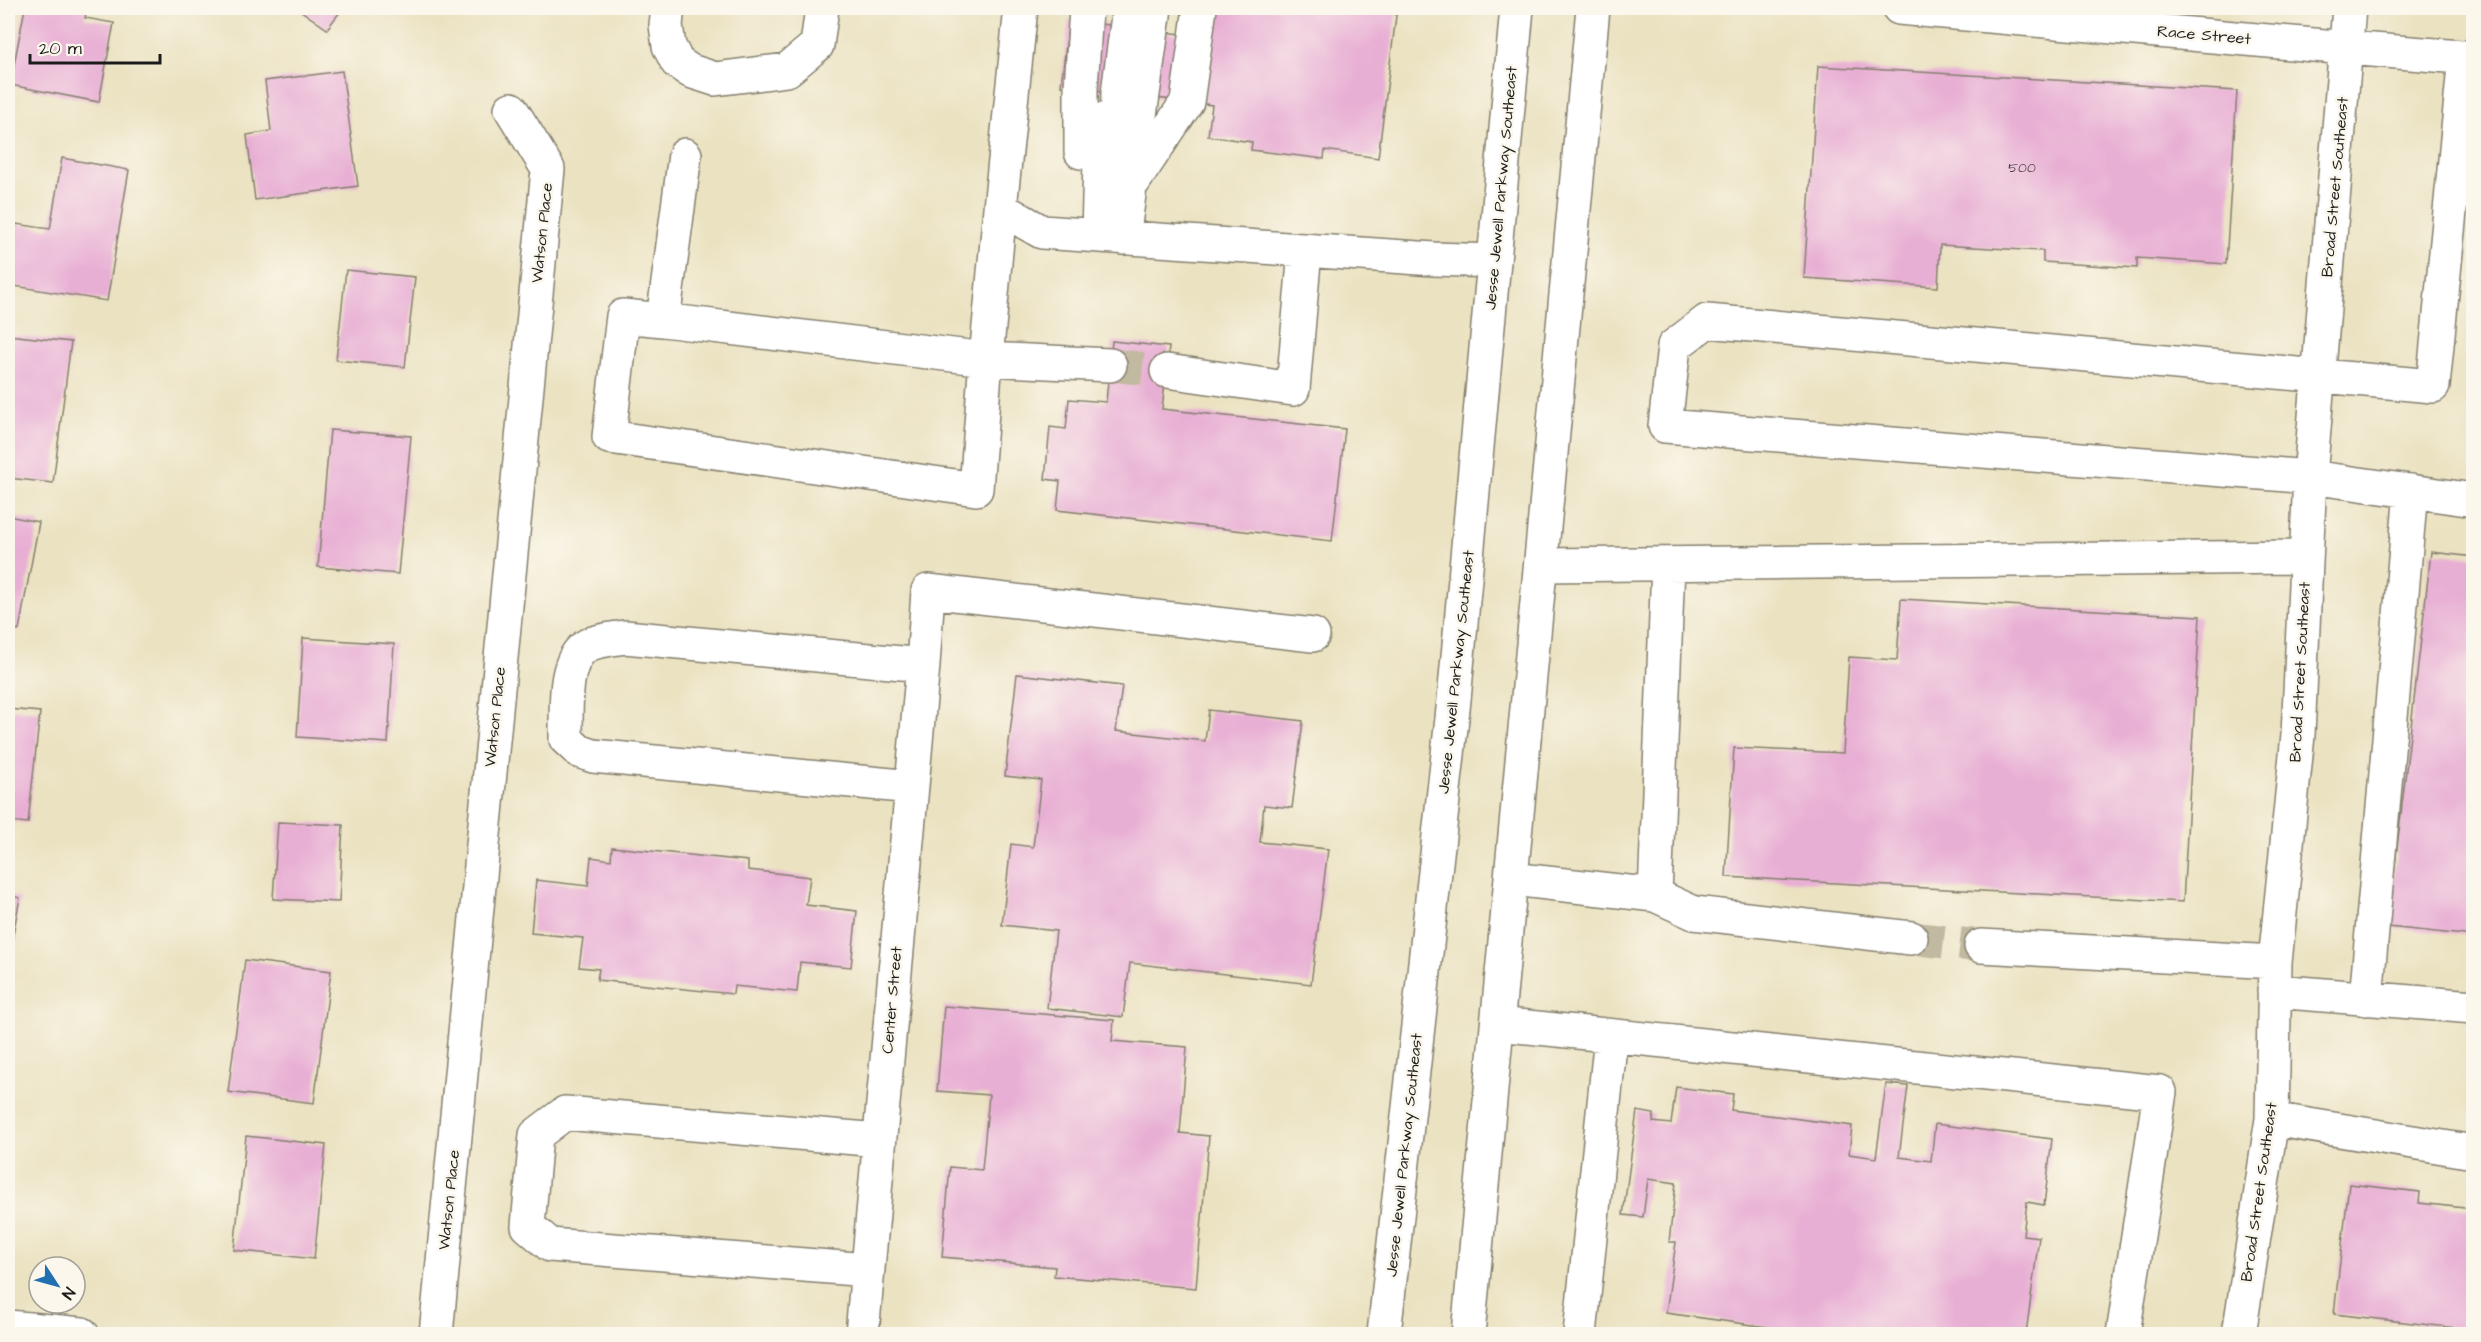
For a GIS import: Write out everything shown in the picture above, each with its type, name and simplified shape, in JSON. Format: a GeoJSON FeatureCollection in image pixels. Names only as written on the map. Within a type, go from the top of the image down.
{"type":"FeatureCollection","features":[{"type":"Feature","properties":{"kind":"street"},"geometry":{"type":"LineString","coordinates":[[668,8],[666,25],[669,46],[677,62],[690,71],[715,79],[787,70],[817,45],[822,8]]}},
{"type":"Feature","properties":{"kind":"street"},"geometry":{"type":"LineString","coordinates":[[1021,8],[1000,208],[986,359],[976,489],[609,437],[623,316],[986,359],[1110,365]]}},
{"type":"Feature","properties":{"kind":"street"},"geometry":{"type":"LineString","coordinates":[[1086,8],[1080,88],[1104,236]]}},
{"type":"Feature","properties":{"kind":"street"},"geometry":{"type":"LineString","coordinates":[[1104,236],[1101,91],[1113,8]]}},
{"type":"Feature","properties":{"kind":"street"},"geometry":{"type":"LineString","coordinates":[[1104,236],[1129,8]]}},
{"type":"Feature","properties":{"kind":"street"},"geometry":{"type":"LineString","coordinates":[[1132,174],[1155,8]]}},
{"type":"Feature","properties":{"kind":"street"},"geometry":{"type":"LineString","coordinates":[[1104,236],[1165,99],[1179,34],[1180,8]]}},
{"type":"Feature","properties":{"kind":"street"},"geometry":{"type":"LineString","coordinates":[[1132,174],[1187,102],[1200,8]]}},
{"type":"Feature","properties":{"kind":"street","name":"Jesse Jewell Parkway Southeast"},"geometry":{"type":"LineString","coordinates":[[1384,1335],[1454,700],[1517,8]]}},
{"type":"Feature","properties":{"kind":"street"},"geometry":{"type":"LineString","coordinates":[[1468,1335],[1593,8]]}},
{"type":"Feature","properties":{"kind":"street","name":"Race Street"},"geometry":{"type":"LineString","coordinates":[[1899,8],[2469,57]]}},
{"type":"Feature","properties":{"kind":"street","name":"Broad Street Southeast"},"geometry":{"type":"LineString","coordinates":[[2239,1335],[2272,1119],[2275,977],[2298,735],[2310,477],[2349,8]]}},
{"type":"Feature","properties":{"kind":"street"},"geometry":{"type":"LineString","coordinates":[[2469,57],[2433,386],[1707,321],[1674,346],[1665,426],[2310,477],[2474,500]]}},
{"type":"Feature","properties":{"kind":"street","name":"Watson Place"},"geometry":{"type":"LineString","coordinates":[[436,1335],[548,169],[511,109]]}},
{"type":"Feature","properties":{"kind":"street"},"geometry":{"type":"LineString","coordinates":[[663,320],[685,155]]}},
{"type":"Feature","properties":{"kind":"street"},"geometry":{"type":"LineString","coordinates":[[1000,208],[1042,232],[1494,261]]}},
{"type":"Feature","properties":{"kind":"street"},"geometry":{"type":"LineString","coordinates":[[1167,371],[1293,389],[1305,250]]}},
{"type":"Feature","properties":{"kind":"street"},"geometry":{"type":"LineString","coordinates":[[2366,999],[2411,491]]}},
{"type":"Feature","properties":{"kind":"street"},"geometry":{"type":"LineString","coordinates":[[1541,565],[2306,557]]}},
{"type":"Feature","properties":{"kind":"street"},"geometry":{"type":"LineString","coordinates":[[1655,895],[1668,565]]}},
{"type":"Feature","properties":{"kind":"street","name":"Center Street"},"geometry":{"type":"LineString","coordinates":[[862,1335],[928,591],[1313,635]]}},
{"type":"Feature","properties":{"kind":"street"},"geometry":{"type":"LineString","coordinates":[[912,787],[593,756],[579,751],[566,739],[567,688],[571,664],[587,645],[625,637],[923,665]]}},
{"type":"Feature","properties":{"kind":"street"},"geometry":{"type":"LineString","coordinates":[[1512,879],[1655,895],[1694,914],[1911,938]]}},
{"type":"Feature","properties":{"kind":"street"},"geometry":{"type":"LineString","coordinates":[[1981,946],[2275,977],[2366,999],[2474,1007]]}},
{"type":"Feature","properties":{"kind":"street"},"geometry":{"type":"LineString","coordinates":[[1498,1024],[2160,1092],[2123,1335]]}},
{"type":"Feature","properties":{"kind":"street"},"geometry":{"type":"LineString","coordinates":[[1580,1335],[1611,1036]]}},
{"type":"Feature","properties":{"kind":"street"},"geometry":{"type":"LineString","coordinates":[[868,1270],[550,1245],[528,1226],[536,1135],[565,1113],[879,1140]]}},
{"type":"Feature","properties":{"kind":"street"},"geometry":{"type":"LineString","coordinates":[[2272,1119],[2474,1152]]}},
{"type":"Feature","properties":{"kind":"street"},"geometry":{"type":"LineString","coordinates":[[8,1327],[82,1335]]}},
{"type":"Feature","properties":{"kind":"building"},"geometry":{"type":"Polygon","coordinates":[[[25,8],[87,8],[85,18],[114,23],[99,102],[10,85],[25,8]]]}},
{"type":"Feature","properties":{"kind":"building"},"geometry":{"type":"Polygon","coordinates":[[[297,8],[343,8],[327,29],[297,8]]]}},
{"type":"Feature","properties":{"kind":"building"},"geometry":{"type":"Polygon","coordinates":[[[1209,8],[1397,8],[1378,158],[1325,150],[1324,159],[1251,150],[1252,142],[1208,136],[1212,105],[1061,86],[1069,20],[1197,36],[1209,8]]]}},
{"type":"Feature","properties":{"kind":"building"},"geometry":{"type":"Polygon","coordinates":[[[1818,66],[2237,91],[2226,264],[2137,258],[2137,268],[2043,262],[2043,251],[1940,245],[1938,287],[1804,278],[1818,66]]]}},
{"type":"Feature","properties":{"kind":"building"},"geometry":{"type":"Polygon","coordinates":[[[342,71],[358,186],[255,200],[247,135],[271,131],[265,81],[342,71]]]}},
{"type":"Feature","properties":{"kind":"building"},"geometry":{"type":"Polygon","coordinates":[[[62,158],[129,170],[107,301],[8,285],[16,224],[50,229],[62,158]]]}},
{"type":"Feature","properties":{"kind":"building"},"geometry":{"type":"Polygon","coordinates":[[[346,270],[415,277],[405,367],[336,360],[346,270]]]}},
{"type":"Feature","properties":{"kind":"building"},"geometry":{"type":"Polygon","coordinates":[[[8,335],[71,342],[53,483],[8,478],[8,335]]]}},
{"type":"Feature","properties":{"kind":"building"},"geometry":{"type":"Polygon","coordinates":[[[1112,341],[1169,347],[1162,409],[1345,429],[1332,541],[1057,510],[1060,481],[1045,479],[1050,427],[1066,429],[1069,399],[1106,402],[1112,341]]]}},
{"type":"Feature","properties":{"kind":"building"},"geometry":{"type":"Polygon","coordinates":[[[330,430],[411,436],[398,574],[318,567],[330,430]]]}},
{"type":"Feature","properties":{"kind":"building"},"geometry":{"type":"Polygon","coordinates":[[[8,516],[39,522],[19,630],[8,628],[8,516]]]}},
{"type":"Feature","properties":{"kind":"building"},"geometry":{"type":"Polygon","coordinates":[[[2431,552],[2474,557],[2474,936],[2388,927],[2431,552]]]}},
{"type":"Feature","properties":{"kind":"building"},"geometry":{"type":"Polygon","coordinates":[[[1901,599],[2200,616],[2183,902],[1726,877],[1734,748],[1843,753],[1849,657],[1897,660],[1901,599]]]}},
{"type":"Feature","properties":{"kind":"building"},"geometry":{"type":"Polygon","coordinates":[[[303,638],[394,644],[388,743],[297,737],[303,638]]]}},
{"type":"Feature","properties":{"kind":"building"},"geometry":{"type":"Polygon","coordinates":[[[1017,674],[1122,686],[1116,731],[1205,741],[1209,710],[1303,721],[1292,808],[1264,805],[1260,842],[1328,849],[1311,984],[1130,963],[1123,1017],[1047,1008],[1056,931],[1002,925],[1011,844],[1033,847],[1041,780],[1005,776],[1017,674]]]}},
{"type":"Feature","properties":{"kind":"building"},"geometry":{"type":"Polygon","coordinates":[[[8,709],[40,712],[28,823],[8,821],[8,709]]]}},
{"type":"Feature","properties":{"kind":"building"},"geometry":{"type":"Polygon","coordinates":[[[278,822],[343,825],[339,902],[273,899],[278,822]]]}},
{"type":"Feature","properties":{"kind":"building"},"geometry":{"type":"Polygon","coordinates":[[[612,847],[748,861],[748,870],[810,877],[806,905],[857,911],[851,967],[800,962],[797,992],[734,986],[733,994],[597,980],[599,969],[579,967],[583,938],[531,933],[536,880],[588,886],[591,857],[611,860],[612,847]]]}},
{"type":"Feature","properties":{"kind":"building"},"geometry":{"type":"Polygon","coordinates":[[[8,895],[20,898],[9,956],[8,956],[8,895]]]}},
{"type":"Feature","properties":{"kind":"building"},"geometry":{"type":"Polygon","coordinates":[[[245,960],[331,971],[314,1103],[228,1092],[245,960]]]}},
{"type":"Feature","properties":{"kind":"building"},"geometry":{"type":"Polygon","coordinates":[[[944,1006],[1114,1020],[1112,1041],[1187,1047],[1180,1133],[1209,1136],[1196,1288],[1054,1276],[1055,1267],[942,1257],[950,1167],[982,1170],[989,1095],[937,1091],[944,1006]]]}},
{"type":"Feature","properties":{"kind":"building"},"geometry":{"type":"Polygon","coordinates":[[[1886,1084],[1908,1086],[1899,1157],[1931,1161],[1935,1124],[2052,1139],[2044,1205],[2027,1202],[2023,1235],[2039,1237],[2026,1334],[1773,1334],[1774,1328],[1666,1313],[1676,1242],[1669,1242],[1676,1183],[1648,1179],[1643,1217],[1623,1215],[1637,1111],[1654,1114],[1653,1122],[1671,1124],[1676,1087],[1733,1094],[1731,1110],[1852,1126],[1849,1154],[1876,1158],[1886,1084]]]}},
{"type":"Feature","properties":{"kind":"building"},"geometry":{"type":"Polygon","coordinates":[[[246,1136],[326,1145],[314,1259],[234,1250],[246,1136]]]}},
{"type":"Feature","properties":{"kind":"building"},"geometry":{"type":"Polygon","coordinates":[[[2349,1184],[2420,1192],[2419,1203],[2474,1209],[2474,1330],[2334,1314],[2349,1184]]]}},
{"type":"Feature","properties":{"kind":"tunnel"},"geometry":{"type":"LineString","coordinates":[[1110,365],[1167,371]]}},
{"type":"Feature","properties":{"kind":"tunnel"},"geometry":{"type":"LineString","coordinates":[[1911,938],[1981,946]]}}]}
